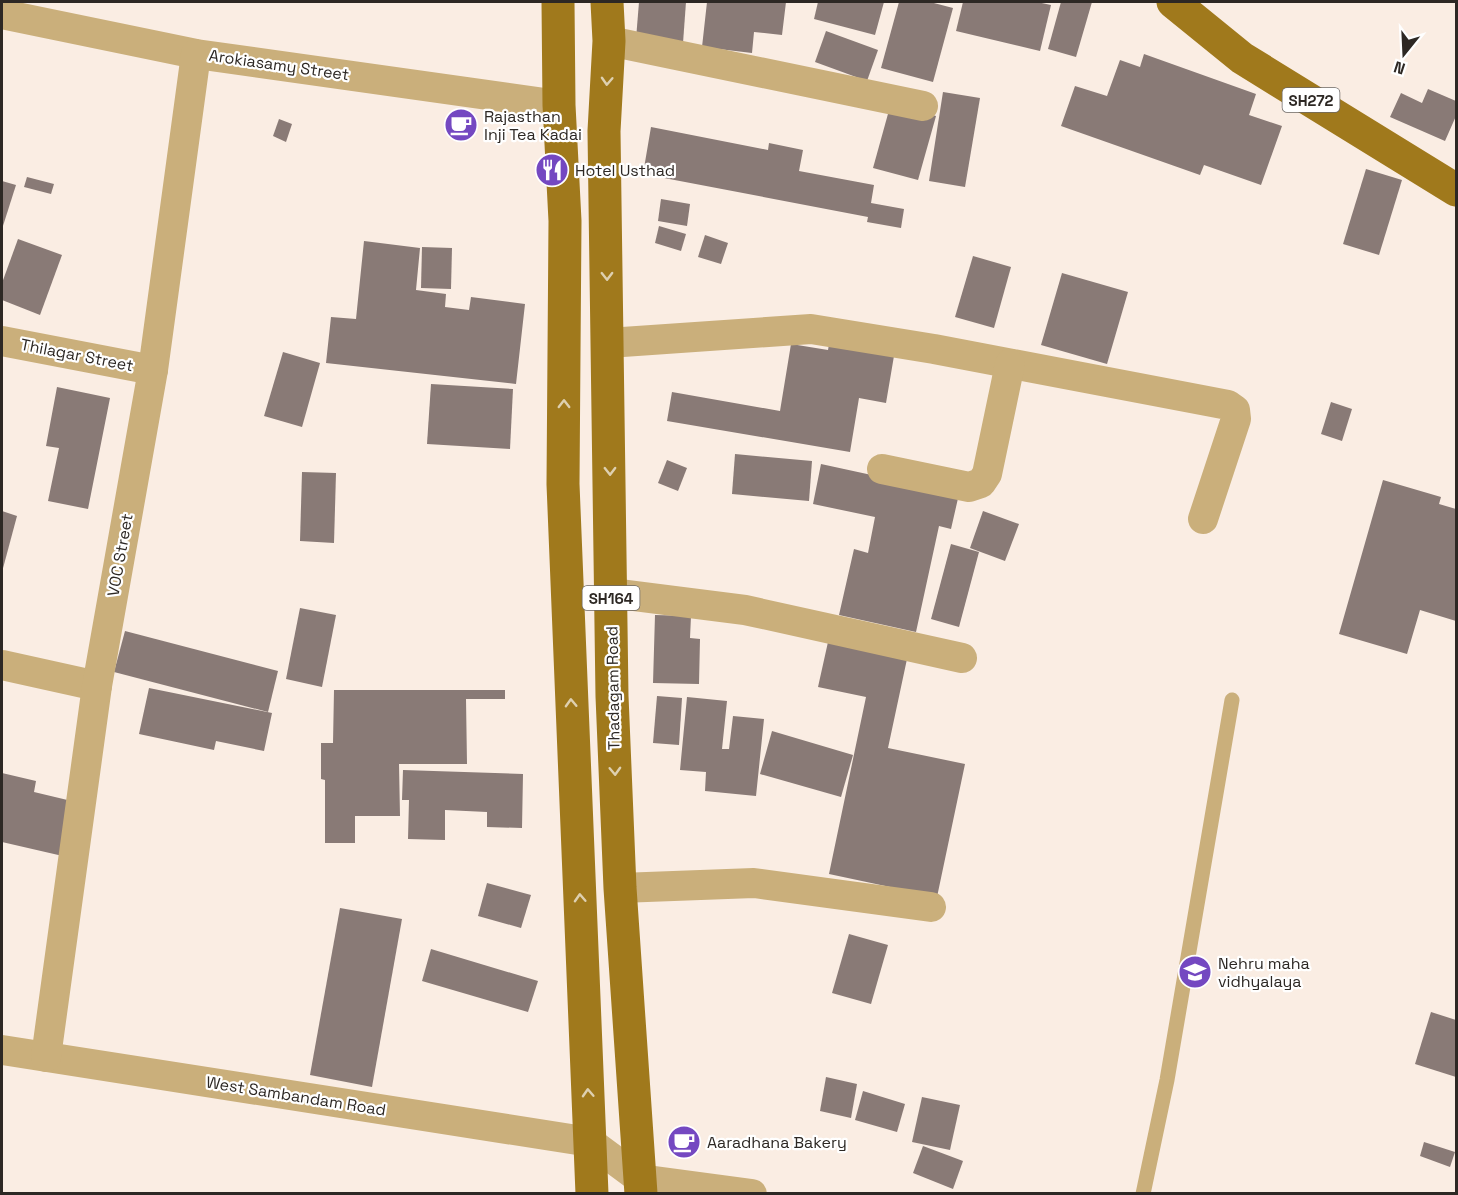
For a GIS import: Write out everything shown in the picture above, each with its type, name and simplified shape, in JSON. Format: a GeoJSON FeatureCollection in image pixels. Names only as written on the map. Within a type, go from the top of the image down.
{"type":"FeatureCollection","features":[{"type":"Feature","properties":{"kind":"main road","name":"SH164"},"geometry":{"type":"LineString","coordinates":[[558,2],[559,105],[565,221],[563,484],[592,1194]]}},
{"type":"Feature","properties":{"kind":"main road","name":"Thadagam Road"},"geometry":{"type":"LineString","coordinates":[[608,2],[609,40],[604,131],[611,593],[620,888],[640,1186]]}},
{"type":"Feature","properties":{"kind":"main road","name":"SH272"},"geometry":{"type":"LineString","coordinates":[[1173,2],[1242,58],[1456,190]]}},
{"type":"Feature","properties":{"kind":"street","name":"Arokiasamy Street"},"geometry":{"type":"LineString","coordinates":[[2,14],[196,54],[559,105]]}},
{"type":"Feature","properties":{"kind":"street"},"geometry":{"type":"LineString","coordinates":[[609,40],[923,106]]}},
{"type":"Feature","properties":{"kind":"street","name":"VOC Street"},"geometry":{"type":"LineString","coordinates":[[46,1057],[97,687],[153,370],[196,54]]}},
{"type":"Feature","properties":{"kind":"street"},"geometry":{"type":"LineString","coordinates":[[608,343],[810,329],[1228,405],[1235,410],[1236,419],[1203,519]]}},
{"type":"Feature","properties":{"kind":"street","name":"Thilagar Street"},"geometry":{"type":"LineString","coordinates":[[2,341],[153,370]]}},
{"type":"Feature","properties":{"kind":"street"},"geometry":{"type":"LineString","coordinates":[[882,469],[969,487],[981,483],[987,474],[1010,364]]}},
{"type":"Feature","properties":{"kind":"street"},"geometry":{"type":"LineString","coordinates":[[611,593],[745,610],[963,658]]}},
{"type":"Feature","properties":{"kind":"street"},"geometry":{"type":"LineString","coordinates":[[2,665],[97,687]]}},
{"type":"Feature","properties":{"kind":"street"},"geometry":{"type":"LineString","coordinates":[[620,888],[754,883],[931,907]]}},
{"type":"Feature","properties":{"kind":"street","name":"West Sambandam Road"},"geometry":{"type":"LineString","coordinates":[[2,1050],[590,1142]]}},
{"type":"Feature","properties":{"kind":"street"},"geometry":{"type":"LineString","coordinates":[[590,1142],[640,1186],[752,1194]]}},
{"type":"Feature","properties":{"kind":"lane"},"geometry":{"type":"LineString","coordinates":[[1143,1194],[1167,1080],[1232,700]]}},
{"type":"Feature","properties":{"kind":"building"},"geometry":{"type":"Polygon","coordinates":[[[639,2],[686,2],[683,43],[636,39],[639,2]]]}},
{"type":"Feature","properties":{"kind":"building"},"geometry":{"type":"Polygon","coordinates":[[[707,2],[786,2],[782,35],[754,32],[752,53],[702,47],[707,2]]]}},
{"type":"Feature","properties":{"kind":"building"},"geometry":{"type":"Polygon","coordinates":[[[818,2],[884,2],[875,35],[814,19],[818,2]]]}},
{"type":"Feature","properties":{"kind":"building"},"geometry":{"type":"Polygon","coordinates":[[[899,2],[930,2],[953,8],[933,82],[881,68],[899,2]]]}},
{"type":"Feature","properties":{"kind":"building"},"geometry":{"type":"Polygon","coordinates":[[[963,2],[1037,2],[1051,5],[1040,51],[956,31],[963,2]]]}},
{"type":"Feature","properties":{"kind":"building"},"geometry":{"type":"Polygon","coordinates":[[[1061,2],[1092,2],[1076,57],[1048,49],[1061,2]]]}},
{"type":"Feature","properties":{"kind":"building"},"geometry":{"type":"Polygon","coordinates":[[[826,31],[878,50],[867,81],[815,62],[826,31]]]}},
{"type":"Feature","properties":{"kind":"building"},"geometry":{"type":"Polygon","coordinates":[[[1144,54],[1256,94],[1249,115],[1282,126],[1261,185],[1204,165],[1200,175],[1061,126],[1075,86],[1107,96],[1120,60],[1140,67],[1144,54]]]}},
{"type":"Feature","properties":{"kind":"building"},"geometry":{"type":"Polygon","coordinates":[[[1428,89],[1456,101],[1456,116],[1445,141],[1390,117],[1401,93],[1422,103],[1428,89]]]}},
{"type":"Feature","properties":{"kind":"building"},"geometry":{"type":"Polygon","coordinates":[[[943,92],[980,98],[965,187],[929,181],[943,92]]]}},
{"type":"Feature","properties":{"kind":"building"},"geometry":{"type":"Polygon","coordinates":[[[891,103],[936,116],[918,180],[873,168],[891,103]]]}},
{"type":"Feature","properties":{"kind":"building"},"geometry":{"type":"Polygon","coordinates":[[[279,119],[292,124],[286,142],[273,136],[279,119]]]}},
{"type":"Feature","properties":{"kind":"building"},"geometry":{"type":"Polygon","coordinates":[[[651,127],[768,150],[769,143],[803,150],[799,171],[874,185],[871,203],[904,209],[901,228],[867,222],[868,217],[643,174],[651,127]]]}},
{"type":"Feature","properties":{"kind":"building"},"geometry":{"type":"Polygon","coordinates":[[[1366,169],[1402,180],[1379,255],[1343,244],[1366,169]]]}},
{"type":"Feature","properties":{"kind":"building"},"geometry":{"type":"Polygon","coordinates":[[[27,177],[54,184],[51,194],[24,187],[27,177]]]}},
{"type":"Feature","properties":{"kind":"building"},"geometry":{"type":"Polygon","coordinates":[[[2,181],[16,185],[2,229],[2,181]]]}},
{"type":"Feature","properties":{"kind":"building"},"geometry":{"type":"Polygon","coordinates":[[[661,199],[690,204],[687,226],[658,221],[661,199]]]}},
{"type":"Feature","properties":{"kind":"building"},"geometry":{"type":"Polygon","coordinates":[[[659,226],[686,234],[681,251],[655,243],[659,226]]]}},
{"type":"Feature","properties":{"kind":"building"},"geometry":{"type":"Polygon","coordinates":[[[705,235],[728,243],[721,264],[698,257],[705,235]]]}},
{"type":"Feature","properties":{"kind":"building"},"geometry":{"type":"Polygon","coordinates":[[[18,239],[62,255],[40,315],[2,300],[2,283],[18,239]]]}},
{"type":"Feature","properties":{"kind":"building"},"geometry":{"type":"Polygon","coordinates":[[[364,241],[420,248],[416,290],[446,294],[445,307],[469,310],[471,297],[525,304],[516,384],[326,363],[331,317],[356,319],[364,241]]]}},
{"type":"Feature","properties":{"kind":"building"},"geometry":{"type":"Polygon","coordinates":[[[422,247],[452,248],[451,289],[421,288],[422,247]]]}},
{"type":"Feature","properties":{"kind":"building"},"geometry":{"type":"Polygon","coordinates":[[[973,256],[1011,267],[994,328],[955,317],[973,256]]]}},
{"type":"Feature","properties":{"kind":"building"},"geometry":{"type":"Polygon","coordinates":[[[1062,273],[1128,292],[1107,364],[1041,345],[1062,273]]]}},
{"type":"Feature","properties":{"kind":"building"},"geometry":{"type":"Polygon","coordinates":[[[830,339],[895,350],[886,403],[859,398],[850,452],[667,421],[672,392],[780,411],[791,344],[828,350],[830,339]]]}},
{"type":"Feature","properties":{"kind":"building"},"geometry":{"type":"Polygon","coordinates":[[[283,352],[320,363],[302,427],[264,416],[283,352]]]}},
{"type":"Feature","properties":{"kind":"building"},"geometry":{"type":"Polygon","coordinates":[[[431,384],[513,389],[510,449],[427,444],[431,384]]]}},
{"type":"Feature","properties":{"kind":"building"},"geometry":{"type":"Polygon","coordinates":[[[57,387],[110,398],[88,509],[48,501],[59,448],[46,446],[57,387]]]}},
{"type":"Feature","properties":{"kind":"building"},"geometry":{"type":"Polygon","coordinates":[[[1331,402],[1352,409],[1342,441],[1321,434],[1331,402]]]}},
{"type":"Feature","properties":{"kind":"building"},"geometry":{"type":"Polygon","coordinates":[[[735,454],[812,461],[809,501],[732,494],[735,454]]]}},
{"type":"Feature","properties":{"kind":"building"},"geometry":{"type":"Polygon","coordinates":[[[667,460],[687,468],[678,491],[658,483],[667,460]]]}},
{"type":"Feature","properties":{"kind":"building"},"geometry":{"type":"Polygon","coordinates":[[[821,464],[959,494],[951,529],[939,526],[916,632],[839,615],[854,549],[868,553],[875,517],[813,504],[821,464]]]}},
{"type":"Feature","properties":{"kind":"building"},"geometry":{"type":"Polygon","coordinates":[[[302,472],[336,473],[334,543],[300,541],[302,472]]]}},
{"type":"Feature","properties":{"kind":"building"},"geometry":{"type":"Polygon","coordinates":[[[1383,480],[1441,497],[1439,504],[1456,509],[1456,621],[1420,610],[1407,654],[1339,634],[1383,480]]]}},
{"type":"Feature","properties":{"kind":"building"},"geometry":{"type":"Polygon","coordinates":[[[2,511],[17,516],[2,572],[2,511]]]}},
{"type":"Feature","properties":{"kind":"building"},"geometry":{"type":"Polygon","coordinates":[[[983,511],[1019,524],[1005,561],[970,548],[983,511]]]}},
{"type":"Feature","properties":{"kind":"building"},"geometry":{"type":"Polygon","coordinates":[[[951,544],[979,552],[959,627],[931,619],[951,544]]]}},
{"type":"Feature","properties":{"kind":"building"},"geometry":{"type":"Polygon","coordinates":[[[300,608],[336,615],[322,687],[286,679],[300,608]]]}},
{"type":"Feature","properties":{"kind":"building"},"geometry":{"type":"Polygon","coordinates":[[[655,615],[691,616],[690,638],[700,639],[699,684],[653,683],[655,615]]]}},
{"type":"Feature","properties":{"kind":"building"},"geometry":{"type":"Polygon","coordinates":[[[125,631],[278,671],[268,712],[114,672],[125,631]]]}},
{"type":"Feature","properties":{"kind":"building"},"geometry":{"type":"Polygon","coordinates":[[[828,642],[907,659],[888,748],[965,764],[937,897],[829,874],[866,697],[818,687],[828,642]]]}},
{"type":"Feature","properties":{"kind":"building"},"geometry":{"type":"Polygon","coordinates":[[[149,688],[272,713],[264,751],[216,741],[214,750],[139,734],[149,688]]]}},
{"type":"Feature","properties":{"kind":"building"},"geometry":{"type":"Polygon","coordinates":[[[334,690],[505,690],[505,699],[466,699],[467,764],[399,764],[400,816],[355,816],[355,843],[325,843],[325,780],[321,779],[321,743],[333,743],[334,690]]]}},
{"type":"Feature","properties":{"kind":"building"},"geometry":{"type":"Polygon","coordinates":[[[657,696],[682,698],[679,745],[653,743],[657,696]]]}},
{"type":"Feature","properties":{"kind":"building"},"geometry":{"type":"Polygon","coordinates":[[[687,697],[727,701],[722,749],[729,749],[733,716],[764,719],[756,796],[705,791],[706,772],[680,770],[687,697]]]}},
{"type":"Feature","properties":{"kind":"building"},"geometry":{"type":"Polygon","coordinates":[[[772,731],[853,755],[841,797],[760,774],[772,731]]]}},
{"type":"Feature","properties":{"kind":"building"},"geometry":{"type":"Polygon","coordinates":[[[403,770],[523,774],[522,828],[487,827],[487,812],[445,810],[445,840],[408,839],[409,800],[402,800],[403,770]]]}},
{"type":"Feature","properties":{"kind":"building"},"geometry":{"type":"Polygon","coordinates":[[[2,773],[36,781],[34,792],[80,803],[67,857],[2,842],[2,773]]]}},
{"type":"Feature","properties":{"kind":"building"},"geometry":{"type":"Polygon","coordinates":[[[487,883],[531,895],[521,928],[478,916],[487,883]]]}},
{"type":"Feature","properties":{"kind":"building"},"geometry":{"type":"Polygon","coordinates":[[[340,908],[402,919],[372,1087],[310,1075],[340,908]]]}},
{"type":"Feature","properties":{"kind":"building"},"geometry":{"type":"Polygon","coordinates":[[[849,934],[888,945],[871,1004],[832,993],[849,934]]]}},
{"type":"Feature","properties":{"kind":"building"},"geometry":{"type":"Polygon","coordinates":[[[431,949],[538,981],[528,1012],[422,981],[431,949]]]}},
{"type":"Feature","properties":{"kind":"building"},"geometry":{"type":"Polygon","coordinates":[[[1431,1012],[1456,1020],[1456,1077],[1415,1064],[1431,1012]]]}},
{"type":"Feature","properties":{"kind":"building"},"geometry":{"type":"Polygon","coordinates":[[[826,1077],[857,1084],[851,1118],[820,1111],[826,1077]]]}},
{"type":"Feature","properties":{"kind":"building"},"geometry":{"type":"Polygon","coordinates":[[[863,1091],[905,1104],[897,1132],[855,1120],[863,1091]]]}},
{"type":"Feature","properties":{"kind":"building"},"geometry":{"type":"Polygon","coordinates":[[[922,1097],[960,1105],[950,1150],[912,1142],[922,1097]]]}},
{"type":"Feature","properties":{"kind":"building"},"geometry":{"type":"Polygon","coordinates":[[[1424,1142],[1455,1152],[1450,1167],[1420,1156],[1424,1142]]]}},
{"type":"Feature","properties":{"kind":"building"},"geometry":{"type":"Polygon","coordinates":[[[923,1146],[963,1161],[953,1189],[913,1173],[923,1146]]]}},
{"type":"Feature","properties":{"kind":"place","name":"Rajasthan Inji Tea Kadai"},"geometry":{"type":"Point","coordinates":[461,125]}},
{"type":"Feature","properties":{"kind":"place","name":"Hotel Usthad"},"geometry":{"type":"Point","coordinates":[552,170]}},
{"type":"Feature","properties":{"kind":"place","name":"Nehru maha vidhyalaya"},"geometry":{"type":"Point","coordinates":[1195,972]}},
{"type":"Feature","properties":{"kind":"place","name":"Aaradhana Bakery"},"geometry":{"type":"Point","coordinates":[684,1142]}}]}
